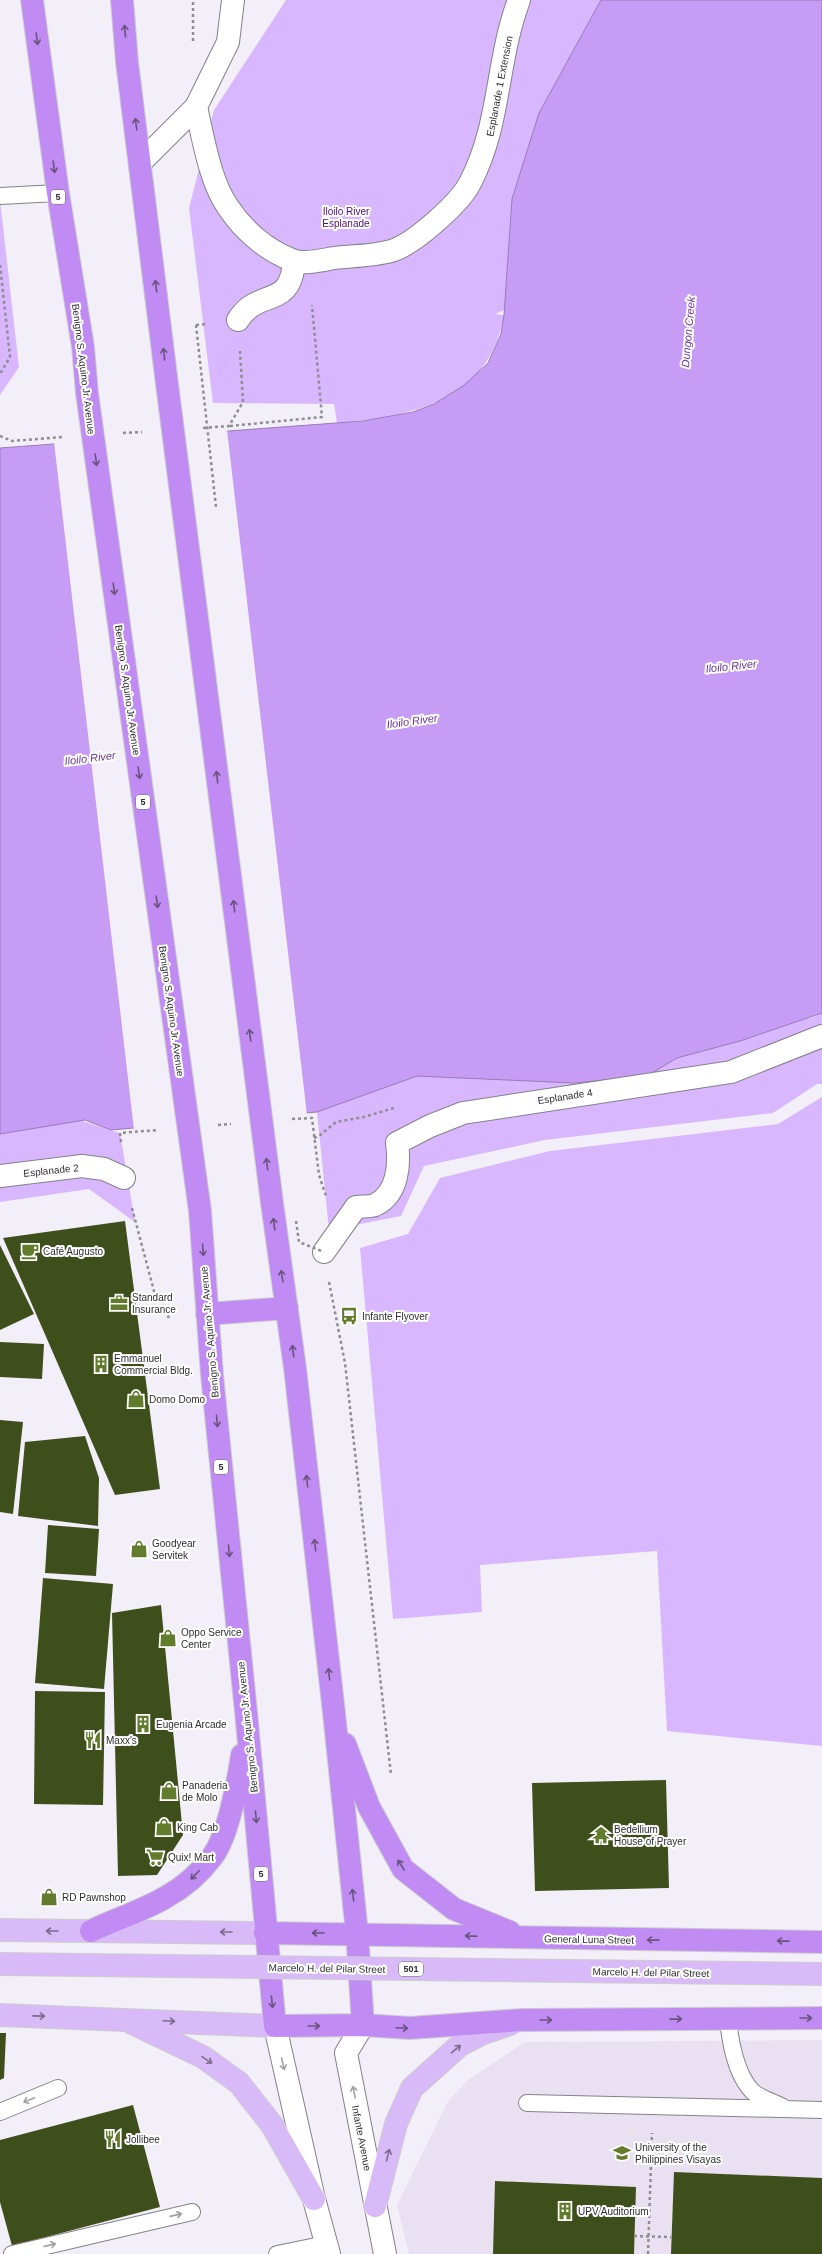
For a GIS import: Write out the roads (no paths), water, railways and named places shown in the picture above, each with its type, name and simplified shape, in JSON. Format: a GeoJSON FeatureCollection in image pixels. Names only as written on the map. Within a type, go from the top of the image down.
{"type":"FeatureCollection","features":[{"type":"Feature","properties":{"kind":"highway","name":"Benigno S. Aquino Jr. Avenue"},"geometry":{"type":"LineString","coordinates":[[32,0],[58,193],[83,347],[87,394],[200,1211],[207,1314],[275,2026]]}},
{"type":"Feature","properties":{"kind":"highway"},"geometry":{"type":"LineString","coordinates":[[122,0],[127,62],[141,162],[167,384],[272,1203],[287,1308],[334,1713],[357,1933],[363,2025]]}},
{"type":"Feature","properties":{"kind":"highway"},"geometry":{"type":"LineString","coordinates":[[207,1314],[287,1308]]}},
{"type":"Feature","properties":{"kind":"highway"},"geometry":{"type":"LineString","coordinates":[[334,1713],[369,1807],[403,1869],[454,1909],[524,1938]]}},
{"type":"Feature","properties":{"kind":"highway"},"geometry":{"type":"LineString","coordinates":[[91,1931],[165,1898],[188,1883],[213,1856],[222,1838],[237,1784],[247,1722]]}},
{"type":"Feature","properties":{"kind":"highway"},"geometry":{"type":"LineString","coordinates":[[265,1933],[357,1933]]}},
{"type":"Feature","properties":{"kind":"highway","name":"General Luna Street"},"geometry":{"type":"LineString","coordinates":[[357,1933],[524,1938],[822,1942]]}},
{"type":"Feature","properties":{"kind":"highway"},"geometry":{"type":"LineString","coordinates":[[275,2026],[363,2025],[410,2028],[522,2020],[822,2018]]}},
{"type":"Feature","properties":{"kind":"main road"},"geometry":{"type":"LineString","coordinates":[[0,1930],[265,1933]]}},
{"type":"Feature","properties":{"kind":"main road","name":"Marcelo H. del Pilar Street"},"geometry":{"type":"LineString","coordinates":[[0,1964],[822,1974]]}},
{"type":"Feature","properties":{"kind":"main road"},"geometry":{"type":"LineString","coordinates":[[0,2015],[122,2018],[275,2026]]}},
{"type":"Feature","properties":{"kind":"main road"},"geometry":{"type":"LineString","coordinates":[[122,2018],[203,2057],[239,2083],[272,2125],[314,2200]]}},
{"type":"Feature","properties":{"kind":"main road"},"geometry":{"type":"LineString","coordinates":[[375,2206],[396,2124],[412,2088],[460,2045],[483,2033],[522,2020]]}},
{"type":"Feature","properties":{"kind":"street"},"geometry":{"type":"LineString","coordinates":[[141,162],[196,107],[228,42],[233,0]]}},
{"type":"Feature","properties":{"kind":"street","name":"Esplanade 1 Extension"},"geometry":{"type":"LineString","coordinates":[[301,261],[392,251],[442,216],[470,184],[486,149],[497,98],[505,46],[519,0]]}},
{"type":"Feature","properties":{"kind":"street"},"geometry":{"type":"LineString","coordinates":[[196,107],[210,169],[227,207],[265,247],[301,261],[288,286],[281,293],[256,302],[244,311],[238,320]]}},
{"type":"Feature","properties":{"kind":"street","name":"Esplanade 4"},"geometry":{"type":"LineString","coordinates":[[324,1256],[356,1207],[374,1205],[386,1197],[394,1185],[398,1170],[397,1143],[447,1118],[479,1109],[731,1072],[822,1036]]}},
{"type":"Feature","properties":{"kind":"street","name":"Esplanade 2"},"geometry":{"type":"LineString","coordinates":[[0,1176],[82,1166],[104,1169],[124,1178]]}},
{"type":"Feature","properties":{"kind":"street","name":"Infante Avenue"},"geometry":{"type":"LineString","coordinates":[[363,2025],[346,2053],[385,2254]]}},
{"type":"Feature","properties":{"kind":"street"},"geometry":{"type":"LineString","coordinates":[[275,2026],[314,2200],[328,2249]]}},
{"type":"Feature","properties":{"kind":"lane"},"geometry":{"type":"LineString","coordinates":[[0,196],[58,193]]}},
{"type":"Feature","properties":{"kind":"lane"},"geometry":{"type":"LineString","coordinates":[[728,2019],[730,2040],[737,2065],[753,2092],[788,2109]]}},
{"type":"Feature","properties":{"kind":"lane"},"geometry":{"type":"LineString","coordinates":[[0,2112],[58,2088]]}},
{"type":"Feature","properties":{"kind":"lane"},"geometry":{"type":"LineString","coordinates":[[528,2103],[822,2110]]}},
{"type":"Feature","properties":{"kind":"lane"},"geometry":{"type":"LineString","coordinates":[[0,2247],[11,2254],[192,2212]]}},
{"type":"Feature","properties":{"kind":"lane"},"geometry":{"type":"LineString","coordinates":[[277,2254],[328,2249]]}},
{"type":"Feature","properties":{"kind":"water"},"geometry":{"type":"Polygon","coordinates":[[[601,0],[822,0],[822,1013],[740,1041],[677,1058],[647,1076],[574,1083],[417,1076],[317,1112],[111,1130],[85,1120],[0,1134],[0,448],[363,421],[413,412],[434,404],[463,386],[488,363],[501,334],[504,315],[512,199],[539,113],[601,0]]]}},
{"type":"Feature","properties":{"kind":"place","name":"Café Augusto"},"geometry":{"type":"Point","coordinates":[30,1251]}},
{"type":"Feature","properties":{"kind":"place","name":"Standard Insurance"},"geometry":{"type":"Point","coordinates":[119,1303]}},
{"type":"Feature","properties":{"kind":"place","name":"Infante Flyover"},"geometry":{"type":"Point","coordinates":[349,1316]}},
{"type":"Feature","properties":{"kind":"place","name":"Emmanuel Commercial Bldg."},"geometry":{"type":"Point","coordinates":[101,1364]}},
{"type":"Feature","properties":{"kind":"place","name":"Domo Domo"},"geometry":{"type":"Point","coordinates":[136,1399]}},
{"type":"Feature","properties":{"kind":"place","name":"Goodyear Servitek"},"geometry":{"type":"Point","coordinates":[139,1549]}},
{"type":"Feature","properties":{"kind":"place","name":"Oppo Service Center"},"geometry":{"type":"Point","coordinates":[168,1638]}},
{"type":"Feature","properties":{"kind":"place","name":"Eugenia Arcade"},"geometry":{"type":"Point","coordinates":[143,1724]}},
{"type":"Feature","properties":{"kind":"place","name":"Maxx's"},"geometry":{"type":"Point","coordinates":[93,1740]}},
{"type":"Feature","properties":{"kind":"place","name":"Panaderia de Molo"},"geometry":{"type":"Point","coordinates":[169,1791]}},
{"type":"Feature","properties":{"kind":"place","name":"King Cab"},"geometry":{"type":"Point","coordinates":[164,1827]}},
{"type":"Feature","properties":{"kind":"place","name":"Bedellium House of Prayer"},"geometry":{"type":"Point","coordinates":[601,1835]}},
{"type":"Feature","properties":{"kind":"place","name":"Quix! Mart"},"geometry":{"type":"Point","coordinates":[155,1857]}},
{"type":"Feature","properties":{"kind":"place","name":"RD Pawnshop"},"geometry":{"type":"Point","coordinates":[49,1897]}},
{"type":"Feature","properties":{"kind":"place","name":"Jollibee"},"geometry":{"type":"Point","coordinates":[113,2139]}},
{"type":"Feature","properties":{"kind":"place","name":"University of the Philippines Visayas"},"geometry":{"type":"Point","coordinates":[622,2153]}},
{"type":"Feature","properties":{"kind":"place","name":"UPV Auditorium"},"geometry":{"type":"Point","coordinates":[565,2211]}},
{"type":"Feature","properties":{"kind":"park label","name":"Iloilo River Esplanade"},"geometry":{"type":"Point","coordinates":[346,216]}},
{"type":"Feature","properties":{"kind":"water label","name":"Dungon Creek"},"geometry":{"type":"Point","coordinates":[688,332]}},
{"type":"Feature","properties":{"kind":"water label","name":"Iloilo River"},"geometry":{"type":"Point","coordinates":[731,666]}},
{"type":"Feature","properties":{"kind":"water label","name":"Iloilo River"},"geometry":{"type":"Point","coordinates":[412,721]}},
{"type":"Feature","properties":{"kind":"water label","name":"Iloilo River"},"geometry":{"type":"Point","coordinates":[90,758]}}]}
